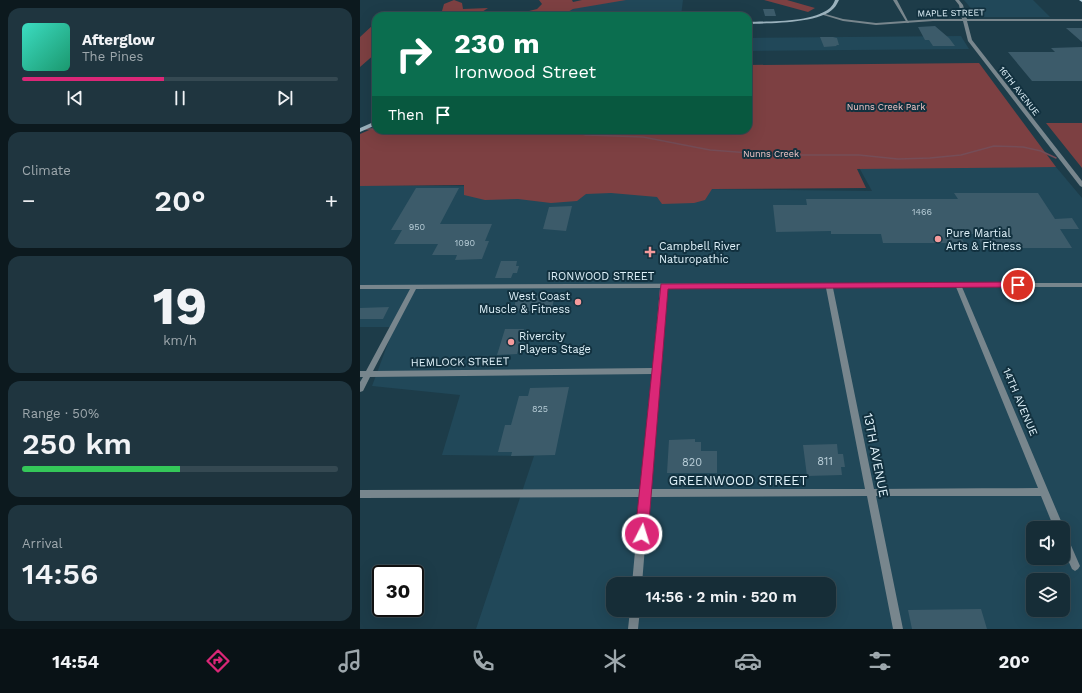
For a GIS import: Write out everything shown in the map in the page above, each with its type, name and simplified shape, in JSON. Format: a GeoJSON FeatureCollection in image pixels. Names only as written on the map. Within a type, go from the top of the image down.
{"type":"FeatureCollection","features":[{"type":"Feature","properties":{"kind":"main road"},"geometry":{"type":"LineString","coordinates":[[752,23],[792,21],[811,18],[832,8],[837,0]]}},
{"type":"Feature","properties":{"kind":"main road"},"geometry":{"type":"LineString","coordinates":[[360,130],[372,125]]}},
{"type":"Feature","properties":{"kind":"street"},"geometry":{"type":"LineString","coordinates":[[895,0],[908,22]]}},
{"type":"Feature","properties":{"kind":"street","name":"16TH AVENUE"},"geometry":{"type":"LineString","coordinates":[[957,0],[961,5],[970,40],[1082,185]]}},
{"type":"Feature","properties":{"kind":"street","name":"MAPLE STREET"},"geometry":{"type":"LineString","coordinates":[[822,14],[876,24],[965,20],[1082,20]]}},
{"type":"Feature","properties":{"kind":"street","name":"13TH AVENUE"},"geometry":{"type":"LineString","coordinates":[[829,285],[898,629]]}},
{"type":"Feature","properties":{"kind":"street","name":"14TH AVENUE"},"geometry":{"type":"LineString","coordinates":[[958,285],[1057,521]]}},
{"type":"Feature","properties":{"kind":"street","name":"IRONWOOD STREET"},"geometry":{"type":"LineString","coordinates":[[360,287],[1082,285]]}},
{"type":"Feature","properties":{"kind":"street"},"geometry":{"type":"LineString","coordinates":[[638,577],[664,286]]}},
{"type":"Feature","properties":{"kind":"street"},"geometry":{"type":"LineString","coordinates":[[360,389],[364,374],[414,287]]}},
{"type":"Feature","properties":{"kind":"street","name":"HEMLOCK STREET"},"geometry":{"type":"LineString","coordinates":[[364,374],[656,371]]}},
{"type":"Feature","properties":{"kind":"street","name":"GREENWOOD STREET"},"geometry":{"type":"LineString","coordinates":[[360,494],[1044,492]]}},
{"type":"Feature","properties":{"kind":"street"},"geometry":{"type":"LineString","coordinates":[[1070,554],[1075,566]]}},
{"type":"Feature","properties":{"kind":"street"},"geometry":{"type":"LineString","coordinates":[[633,629],[634,617]]}},
{"type":"Feature","properties":{"kind":"shaded area"},"geometry":{"type":"Polygon","coordinates":[[[606,0],[683,0],[682,12],[562,12],[606,0]]]}},
{"type":"Feature","properties":{"kind":"shaded area"},"geometry":{"type":"Polygon","coordinates":[[[964,0],[1033,0],[1050,17],[978,17],[964,0]]]}},
{"type":"Feature","properties":{"kind":"shaded area"},"geometry":{"type":"Polygon","coordinates":[[[961,36],[969,49],[752,51],[752,38],[961,36]]]}},
{"type":"Feature","properties":{"kind":"shaded area"},"geometry":{"type":"Polygon","coordinates":[[[856,162],[1056,167],[1082,198],[1082,629],[476,629],[534,456],[442,455],[460,395],[372,386],[394,327],[360,327],[360,185],[872,191],[856,162]]]}},
{"type":"Feature","properties":{"kind":"green space"},"geometry":{"type":"Polygon","coordinates":[[[454,0],[462,3],[463,9],[488,8],[482,12],[438,12],[442,11],[444,4],[454,0]]]}},
{"type":"Feature","properties":{"kind":"green space"},"geometry":{"type":"Polygon","coordinates":[[[539,0],[572,0],[573,2],[582,0],[626,0],[573,9],[566,12],[525,12],[537,9],[542,4],[539,0]]]}},
{"type":"Feature","properties":{"kind":"green space"},"geometry":{"type":"Polygon","coordinates":[[[764,0],[787,0],[815,8],[808,12],[764,0]]]}},
{"type":"Feature","properties":{"kind":"green space"},"geometry":{"type":"Polygon","coordinates":[[[372,26],[372,56],[360,67],[360,37],[372,26]]]}},
{"type":"Feature","properties":{"kind":"green space","name":"Nunns Creek Park"},"geometry":{"type":"Polygon","coordinates":[[[979,63],[1056,167],[857,169],[866,188],[712,189],[705,200],[694,203],[662,204],[657,197],[611,193],[586,194],[577,201],[551,203],[518,199],[485,200],[464,195],[464,185],[360,186],[360,134],[372,129],[372,134],[752,134],[752,65],[979,63]]]}},
{"type":"Feature","properties":{"kind":"green space"},"geometry":{"type":"Polygon","coordinates":[[[1046,123],[1082,123],[1082,168],[1046,123]]]}},
{"type":"Feature","properties":{"kind":"building"},"geometry":{"type":"Polygon","coordinates":[[[763,9],[774,9],[776,16],[765,16],[763,9]]]}},
{"type":"Feature","properties":{"kind":"building"},"geometry":{"type":"Polygon","coordinates":[[[935,26],[949,38],[955,46],[933,46],[929,40],[925,40],[918,27],[935,26]]]}},
{"type":"Feature","properties":{"kind":"building"},"geometry":{"type":"Polygon","coordinates":[[[1066,28],[1082,28],[1082,42],[1066,28]]]}},
{"type":"Feature","properties":{"kind":"building"},"geometry":{"type":"Polygon","coordinates":[[[820,37],[837,38],[839,45],[824,47],[820,37]]]}},
{"type":"Feature","properties":{"kind":"building"},"geometry":{"type":"Polygon","coordinates":[[[1082,47],[1082,81],[1032,81],[1008,52],[1055,52],[1051,48],[1082,47]]]}},
{"type":"Feature","properties":{"kind":"building"},"geometry":{"type":"Polygon","coordinates":[[[416,188],[459,188],[440,224],[492,224],[485,241],[489,241],[482,259],[455,260],[457,255],[432,255],[438,244],[394,244],[402,230],[391,230],[416,188]]]}},
{"type":"Feature","properties":{"kind":"building"},"geometry":{"type":"Polygon","coordinates":[[[954,193],[1038,193],[1055,219],[1072,218],[1079,229],[1060,229],[1072,248],[983,248],[977,234],[960,234],[964,243],[883,243],[881,234],[831,234],[831,231],[776,232],[773,205],[807,205],[806,199],[958,199],[954,193]]]}},
{"type":"Feature","properties":{"kind":"building"},"geometry":{"type":"Polygon","coordinates":[[[572,206],[566,231],[543,229],[549,207],[572,206]]]}},
{"type":"Feature","properties":{"kind":"building"},"geometry":{"type":"Polygon","coordinates":[[[501,261],[517,261],[516,266],[519,266],[517,273],[513,273],[511,278],[495,278],[501,261]]]}},
{"type":"Feature","properties":{"kind":"building"},"geometry":{"type":"Polygon","coordinates":[[[555,295],[551,312],[513,311],[517,296],[555,295]]]}},
{"type":"Feature","properties":{"kind":"building"},"geometry":{"type":"Polygon","coordinates":[[[389,307],[383,319],[360,319],[360,308],[389,307]]]}},
{"type":"Feature","properties":{"kind":"building","name":"Rivercity Players Stage"},"geometry":{"type":"Polygon","coordinates":[[[505,329],[524,329],[517,354],[497,355],[505,329]]]}},
{"type":"Feature","properties":{"kind":"building"},"geometry":{"type":"Polygon","coordinates":[[[569,387],[555,455],[511,456],[512,452],[498,452],[505,425],[511,425],[519,396],[528,396],[530,388],[569,387]]]}},
{"type":"Feature","properties":{"kind":"building"},"geometry":{"type":"Polygon","coordinates":[[[695,439],[695,442],[701,442],[701,451],[717,451],[717,473],[667,473],[669,440],[695,439]]]}},
{"type":"Feature","properties":{"kind":"building"},"geometry":{"type":"Polygon","coordinates":[[[837,444],[838,454],[843,454],[845,467],[841,467],[842,475],[807,476],[803,445],[837,444]]]}},
{"type":"Feature","properties":{"kind":"building"},"geometry":{"type":"Polygon","coordinates":[[[981,609],[987,629],[912,629],[908,610],[981,609]]]}},
{"type":"Feature","properties":{"kind":"waterway","name":"Nunns Creek"},"geometry":{"type":"LineString","coordinates":[[360,129],[372,129]]}},
{"type":"Feature","properties":{"kind":"waterway","name":"Nunns Creek"},"geometry":{"type":"LineString","coordinates":[[582,134],[643,137],[710,150],[776,155],[859,155],[898,159],[930,158],[961,155],[994,146],[1023,147],[1041,151],[1056,158]]}},
{"type":"Feature","properties":{"kind":"place","name":"Pure Martial Arts & Fitness"},"geometry":{"type":"Point","coordinates":[938,239]}},
{"type":"Feature","properties":{"kind":"place","name":"Campbell River Naturopathic"},"geometry":{"type":"Point","coordinates":[650,252]}},
{"type":"Feature","properties":{"kind":"place","name":"West Coast Muscle & Fitness"},"geometry":{"type":"Point","coordinates":[578,302]}},
{"type":"Feature","properties":{"kind":"place","name":"Rivercity Players Stage"},"geometry":{"type":"Point","coordinates":[511,342]}},
{"type":"Feature","properties":{"kind":"route"},"geometry":{"type":"LineString","coordinates":[[642,534],[664,286],[1018,285]]}}]}
